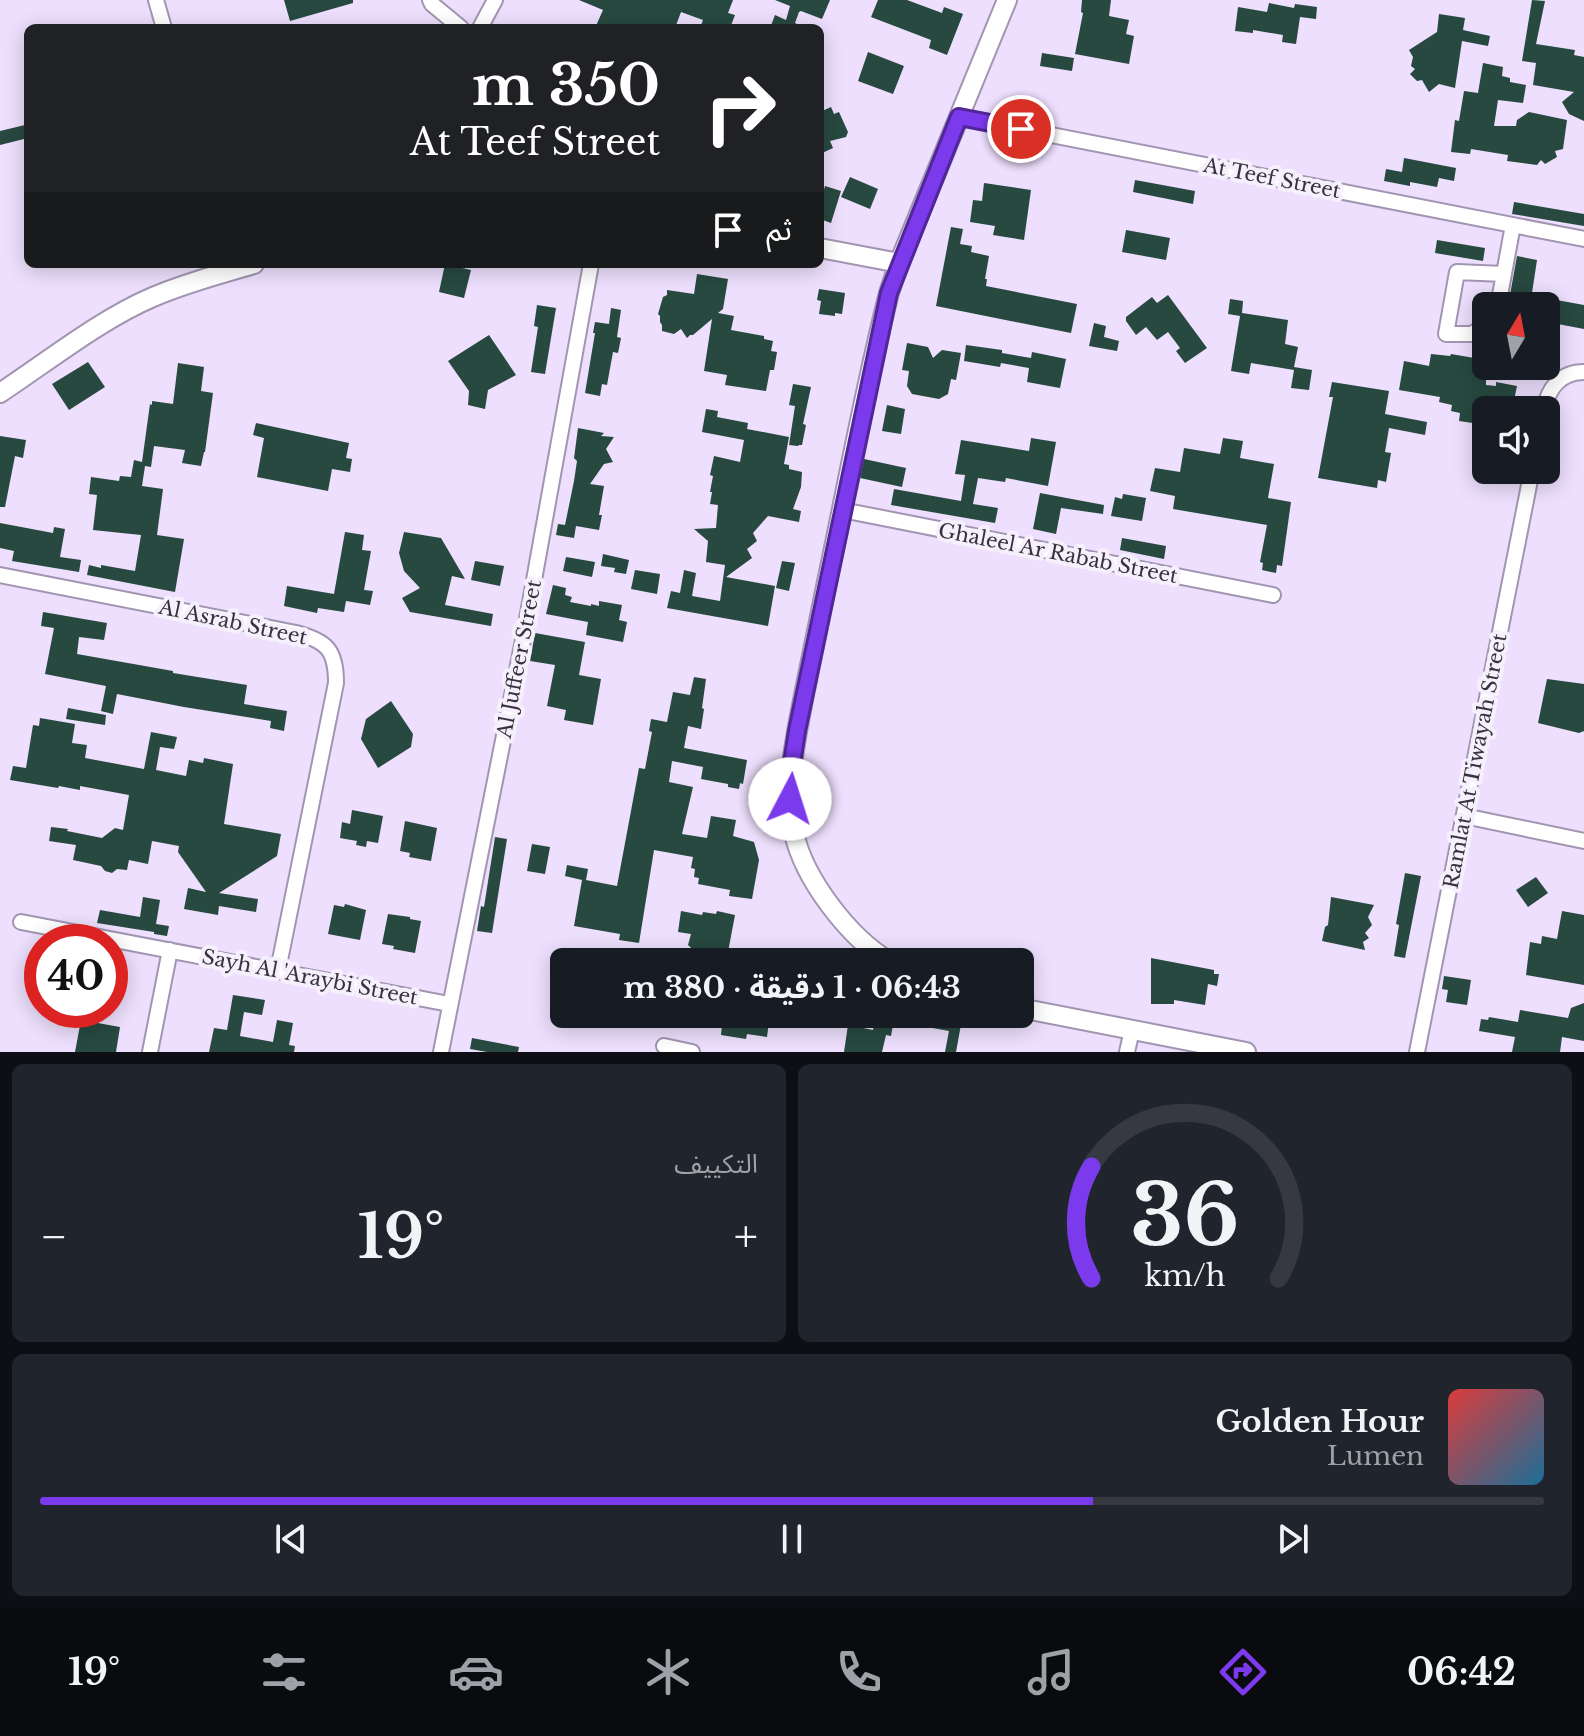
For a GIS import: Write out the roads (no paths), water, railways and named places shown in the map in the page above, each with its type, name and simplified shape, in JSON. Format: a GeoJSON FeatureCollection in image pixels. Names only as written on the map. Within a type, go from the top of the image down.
{"type":"FeatureCollection","features":[{"type":"Feature","properties":{"kind":"street"},"geometry":{"type":"LineString","coordinates":[[156,0],[163,24]]}},
{"type":"Feature","properties":{"kind":"street"},"geometry":{"type":"LineString","coordinates":[[430,0],[456,24]]}},
{"type":"Feature","properties":{"kind":"street"},"geometry":{"type":"LineString","coordinates":[[482,24],[495,0]]}},
{"type":"Feature","properties":{"kind":"street"},"geometry":{"type":"LineString","coordinates":[[873,948],[853,932],[827,902],[807,868],[795,835],[790,799],[791,770],[889,293],[1007,0]]}},
{"type":"Feature","properties":{"kind":"street","name":"At Teef Street"},"geometry":{"type":"LineString","coordinates":[[959,117],[1584,239]]}},
{"type":"Feature","properties":{"kind":"street"},"geometry":{"type":"LineString","coordinates":[[1501,292],[1513,225]]}},
{"type":"Feature","properties":{"kind":"street"},"geometry":{"type":"LineString","coordinates":[[824,249],[899,263]]}},
{"type":"Feature","properties":{"kind":"street"},"geometry":{"type":"LineString","coordinates":[[0,393],[105,323],[150,298],[229,268]]}},
{"type":"Feature","properties":{"kind":"street","name":"Al Juffeer Street"},"geometry":{"type":"LineString","coordinates":[[441,1052],[525,630],[590,268]]}},
{"type":"Feature","properties":{"kind":"street"},"geometry":{"type":"LineString","coordinates":[[1472,334],[1446,334],[1457,272],[1504,274]]}},
{"type":"Feature","properties":{"kind":"street"},"geometry":{"type":"LineString","coordinates":[[1549,396],[1554,383],[1566,375],[1584,372]]}},
{"type":"Feature","properties":{"kind":"street","name":"Ramlat At Tiwayah Street"},"geometry":{"type":"LineString","coordinates":[[1417,1052],[1529,484]]}},
{"type":"Feature","properties":{"kind":"street","name":"Ghaleel Ar Rabab Street"},"geometry":{"type":"LineString","coordinates":[[842,510],[1273,595]]}},
{"type":"Feature","properties":{"kind":"street","name":"Al Asrab Street"},"geometry":{"type":"LineString","coordinates":[[0,575],[296,633],[312,637],[331,651],[336,683],[278,970]]}},
{"type":"Feature","properties":{"kind":"street"},"geometry":{"type":"LineString","coordinates":[[1464,816],[1584,841]]}},
{"type":"Feature","properties":{"kind":"street","name":"Sayh Al 'Araybi Street"},"geometry":{"type":"LineString","coordinates":[[21,922],[449,1004]]}},
{"type":"Feature","properties":{"kind":"street"},"geometry":{"type":"LineString","coordinates":[[150,1052],[170,950]]}},
{"type":"Feature","properties":{"kind":"street"},"geometry":{"type":"LineString","coordinates":[[1034,1011],[1246,1052]]}},
{"type":"Feature","properties":{"kind":"street"},"geometry":{"type":"LineString","coordinates":[[1127,1052],[1132,1030]]}},
{"type":"Feature","properties":{"kind":"street"},"geometry":{"type":"LineString","coordinates":[[664,1046],[692,1052]]}}]}
